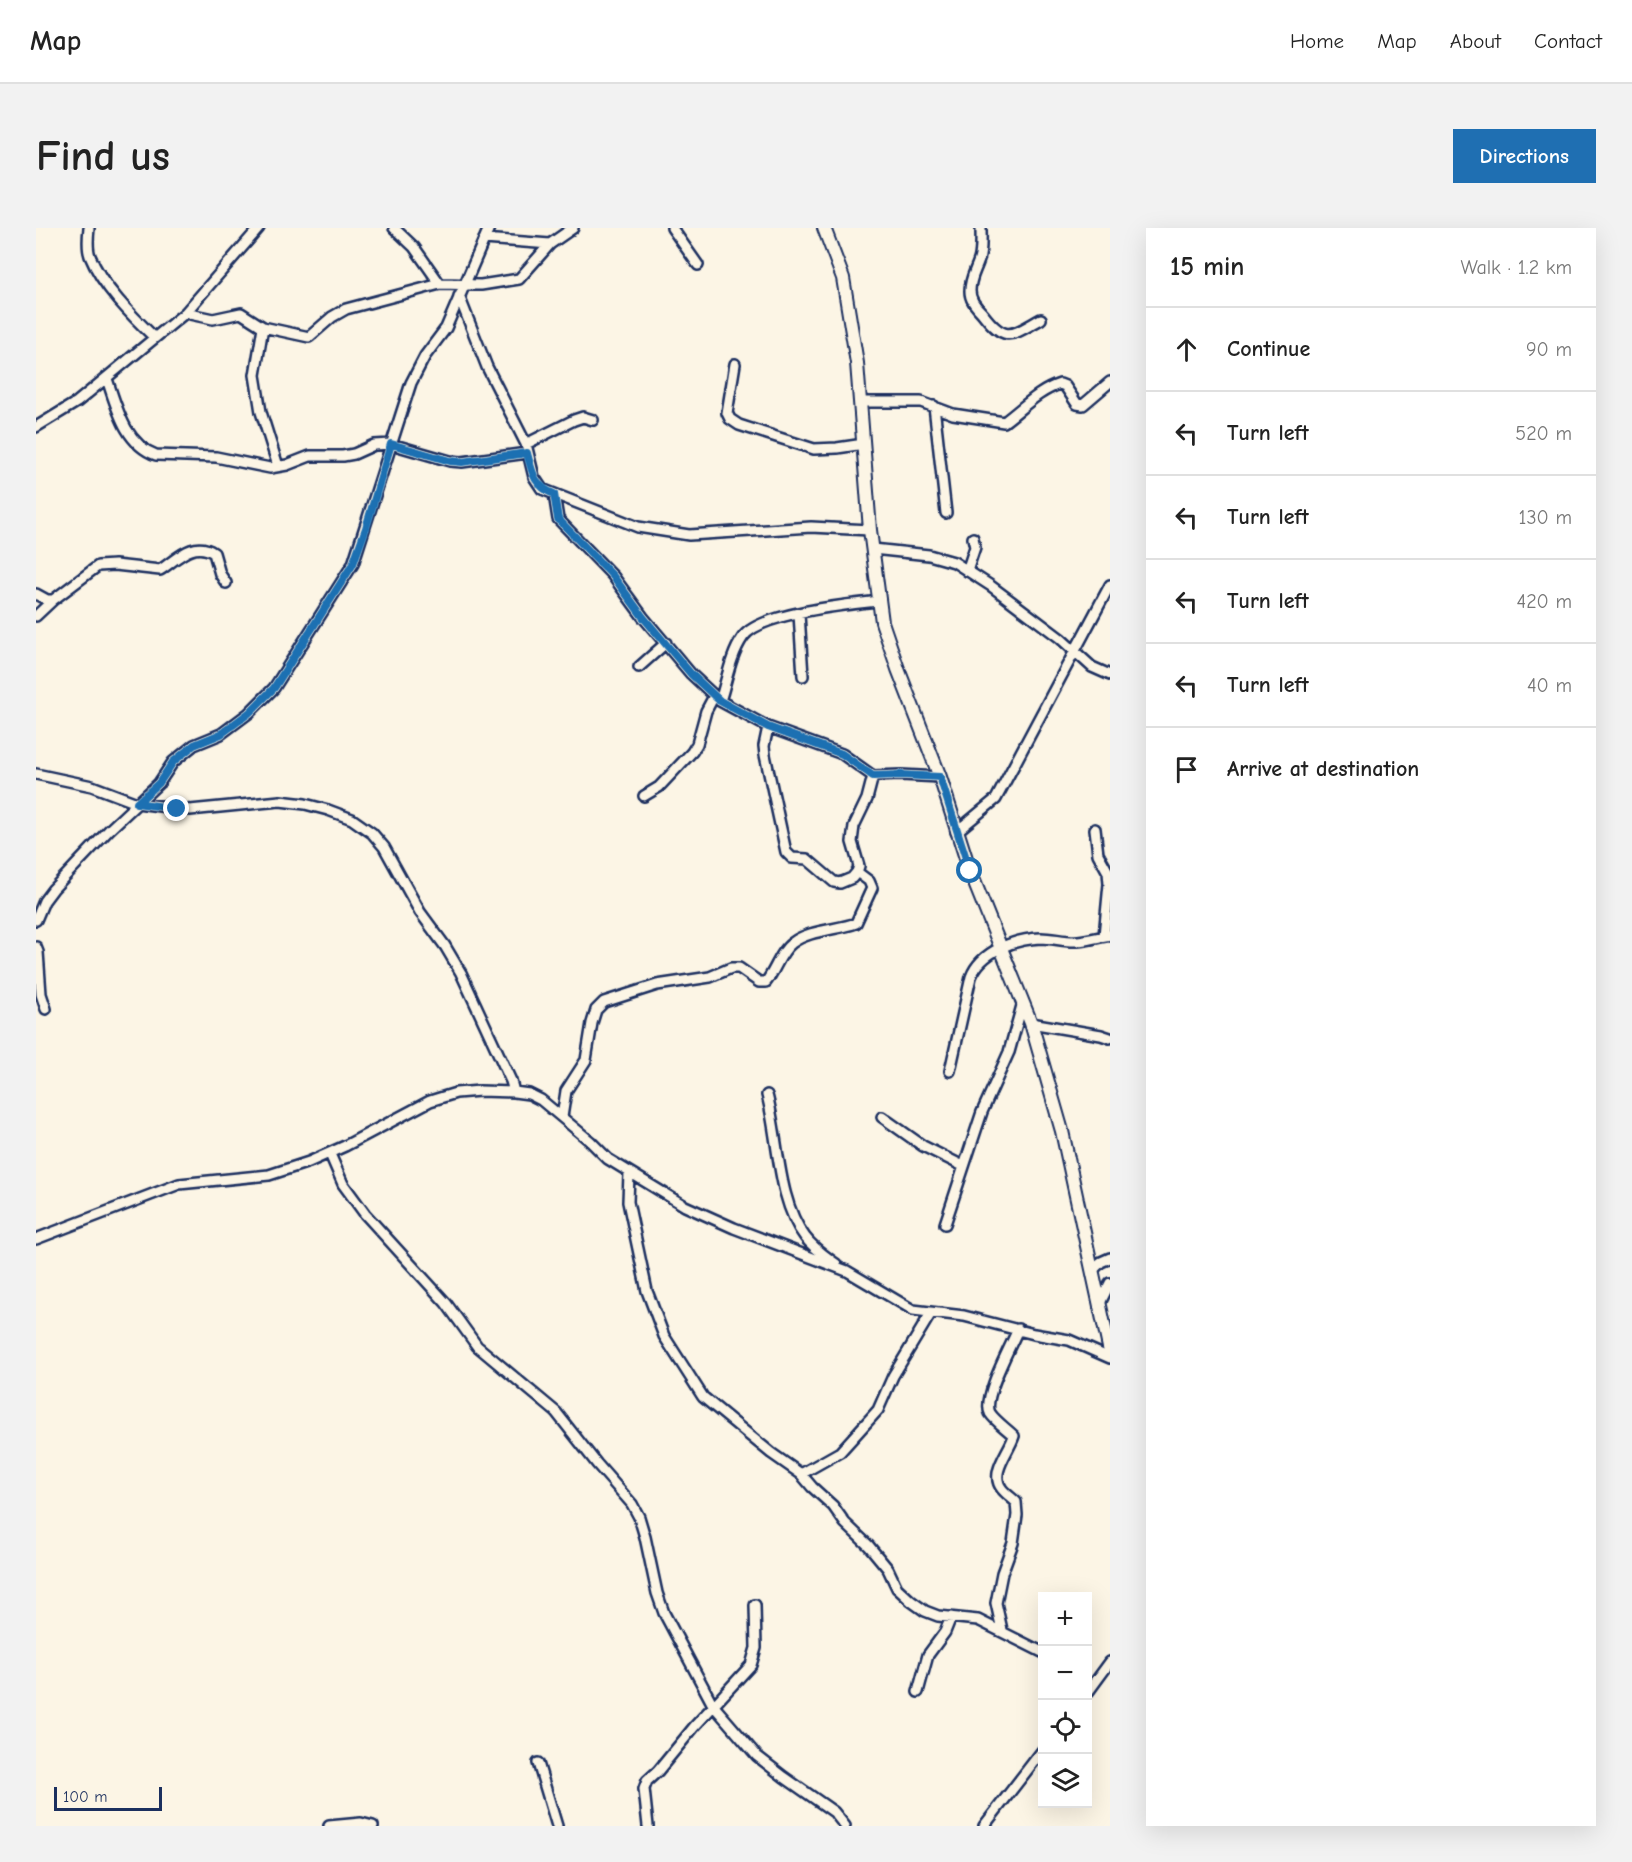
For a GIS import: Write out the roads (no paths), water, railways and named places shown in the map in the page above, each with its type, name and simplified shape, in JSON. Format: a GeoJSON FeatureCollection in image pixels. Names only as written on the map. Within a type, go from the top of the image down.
{"type":"FeatureCollection","features":[{"type":"Feature","properties":{"kind":"main road"},"geometry":{"type":"LineString","coordinates":[[824,228],[843,278],[857,363],[870,530],[882,622],[940,777],[956,832],[1031,1023],[1062,1131],[1110,1352]]}},
{"type":"Feature","properties":{"kind":"street"},"geometry":{"type":"LineString","coordinates":[[89,228],[89,251],[94,264],[120,301],[155,338]]}},
{"type":"Feature","properties":{"kind":"street"},"geometry":{"type":"LineString","coordinates":[[36,427],[77,402],[185,313],[260,228]]}},
{"type":"Feature","properties":{"kind":"street"},"geometry":{"type":"LineString","coordinates":[[394,228],[414,247],[440,284]]}},
{"type":"Feature","properties":{"kind":"street"},"geometry":{"type":"LineString","coordinates":[[36,920],[44,901],[53,889],[159,783],[173,762],[194,745],[221,734],[249,713],[274,688],[353,564],[411,383],[424,356],[446,328],[489,228]]}},
{"type":"Feature","properties":{"kind":"street"},"geometry":{"type":"LineString","coordinates":[[185,313],[213,319],[241,313],[263,327],[309,337],[332,317],[346,309],[440,284],[481,285],[519,279],[550,244],[573,228]]}},
{"type":"Feature","properties":{"kind":"street"},"geometry":{"type":"LineString","coordinates":[[672,228],[698,265]]}},
{"type":"Feature","properties":{"kind":"street"},"geometry":{"type":"LineString","coordinates":[[981,228],[980,259],[971,275],[971,299],[992,326],[1006,334],[1014,334],[1041,319]]}},
{"type":"Feature","properties":{"kind":"street"},"geometry":{"type":"LineString","coordinates":[[484,239],[550,244]]}},
{"type":"Feature","properties":{"kind":"street"},"geometry":{"type":"LineString","coordinates":[[459,296],[488,367],[526,448],[534,477],[542,489],[638,527],[689,535],[811,527],[870,530]]}},
{"type":"Feature","properties":{"kind":"street"},"geometry":{"type":"LineString","coordinates":[[263,327],[255,375],[261,412],[278,466]]}},
{"type":"Feature","properties":{"kind":"street"},"geometry":{"type":"LineString","coordinates":[[735,364],[727,413],[730,419],[739,425],[814,449],[864,444]]}},
{"type":"Feature","properties":{"kind":"street"},"geometry":{"type":"LineString","coordinates":[[106,379],[128,432],[136,444],[147,452],[165,456],[207,456],[262,467],[278,466],[310,456],[343,456],[374,445],[391,444],[450,461],[462,462],[526,448],[574,420],[583,417],[592,420]]}},
{"type":"Feature","properties":{"kind":"street"},"geometry":{"type":"LineString","coordinates":[[860,402],[921,402],[953,414],[1005,422],[1027,401],[1054,386],[1060,384],[1065,386],[1077,404],[1083,405],[1110,382]]}},
{"type":"Feature","properties":{"kind":"street"},"geometry":{"type":"LineString","coordinates":[[934,406],[946,513]]}},
{"type":"Feature","properties":{"kind":"street"},"geometry":{"type":"LineString","coordinates":[[554,494],[558,519],[613,576],[691,674],[717,698],[768,727],[842,754],[873,776],[940,777]]}},
{"type":"Feature","properties":{"kind":"street"},"geometry":{"type":"LineString","coordinates":[[967,571],[975,547],[973,538]]}},
{"type":"Feature","properties":{"kind":"street"},"geometry":{"type":"LineString","coordinates":[[36,616],[98,566],[160,570],[176,557],[195,549],[206,549],[214,553],[220,574],[226,583]]}},
{"type":"Feature","properties":{"kind":"street"},"geometry":{"type":"LineString","coordinates":[[873,549],[929,555],[954,562],[991,586],[1060,638],[1092,667],[1110,675]]}},
{"type":"Feature","properties":{"kind":"street"},"geometry":{"type":"LineString","coordinates":[[956,832],[996,799],[1110,585]]}},
{"type":"Feature","properties":{"kind":"street"},"geometry":{"type":"LineString","coordinates":[[36,594],[47,600],[53,600]]}},
{"type":"Feature","properties":{"kind":"street"},"geometry":{"type":"LineString","coordinates":[[644,796],[659,787],[697,744],[706,711],[717,698],[734,654],[745,634],[756,625],[765,622],[853,603],[879,601]]}},
{"type":"Feature","properties":{"kind":"street"},"geometry":{"type":"LineString","coordinates":[[799,614],[803,676]]}},
{"type":"Feature","properties":{"kind":"street"},"geometry":{"type":"LineString","coordinates":[[639,667],[666,644]]}},
{"type":"Feature","properties":{"kind":"street"},"geometry":{"type":"LineString","coordinates":[[768,727],[764,746],[765,755],[786,852],[792,858],[807,859],[834,882],[840,883],[852,878],[859,867],[852,842],[854,826],[867,799],[873,776]]}},
{"type":"Feature","properties":{"kind":"street"},"geometry":{"type":"LineString","coordinates":[[36,774],[92,786],[137,803],[190,810],[280,801],[305,804],[344,816],[372,833],[384,847],[407,890],[461,973],[508,1074],[514,1092]]}},
{"type":"Feature","properties":{"kind":"street"},"geometry":{"type":"LineString","coordinates":[[950,1071],[974,971],[1001,946],[1039,938],[1077,941],[1107,935],[1108,872],[1098,854],[1095,830]]}},
{"type":"Feature","properties":{"kind":"street"},"geometry":{"type":"LineString","coordinates":[[562,1117],[566,1091],[586,1060],[592,1023],[596,1010],[603,1002],[657,985],[710,977],[731,968],[739,968],[759,982],[766,982],[793,942],[822,931],[856,923],[872,888],[869,881],[857,872]]}},
{"type":"Feature","properties":{"kind":"street"},"geometry":{"type":"LineString","coordinates":[[36,947],[41,993],[46,1009]]}},
{"type":"Feature","properties":{"kind":"street"},"geometry":{"type":"LineString","coordinates":[[945,1224],[982,1112],[1009,1052],[1023,1002]]}},
{"type":"Feature","properties":{"kind":"street"},"geometry":{"type":"LineString","coordinates":[[1031,1023],[1110,1038]]}},
{"type":"Feature","properties":{"kind":"street"},"geometry":{"type":"LineString","coordinates":[[36,1239],[179,1184],[269,1175],[330,1154],[430,1101],[456,1093],[514,1092],[529,1094],[542,1100],[608,1159],[628,1173],[706,1215],[847,1271]]}},
{"type":"Feature","properties":{"kind":"street"},"geometry":{"type":"LineString","coordinates":[[767,1095],[785,1191],[798,1226],[815,1248],[847,1271],[913,1310],[964,1316],[1069,1340],[1110,1358]]}},
{"type":"Feature","properties":{"kind":"street"},"geometry":{"type":"LineString","coordinates":[[882,1117],[923,1146],[963,1166]]}},
{"type":"Feature","properties":{"kind":"street"},"geometry":{"type":"LineString","coordinates":[[330,1154],[343,1184],[365,1214],[432,1286],[477,1346],[556,1412],[632,1504],[645,1537],[657,1593],[664,1613],[713,1705],[757,1756],[834,1812],[845,1826]]}},
{"type":"Feature","properties":{"kind":"street"},"geometry":{"type":"LineString","coordinates":[[628,1173],[628,1202],[647,1291],[664,1336],[703,1397],[771,1453],[801,1474],[888,1569],[897,1588],[925,1611],[938,1616],[978,1620],[1038,1650]]}},
{"type":"Feature","properties":{"kind":"street"},"geometry":{"type":"LineString","coordinates":[[1092,1271],[1101,1262],[1110,1258]]}},
{"type":"Feature","properties":{"kind":"street"},"geometry":{"type":"LineString","coordinates":[[1099,1305],[1110,1283]]}},
{"type":"Feature","properties":{"kind":"street"},"geometry":{"type":"LineString","coordinates":[[801,1474],[840,1452],[878,1410],[893,1376],[931,1313]]}},
{"type":"Feature","properties":{"kind":"street"},"geometry":{"type":"LineString","coordinates":[[1002,1630],[996,1603],[1002,1573],[1013,1543],[1017,1515],[1016,1502],[1001,1489],[997,1479],[1001,1463],[1014,1436],[990,1413],[988,1403],[1018,1329]]}},
{"type":"Feature","properties":{"kind":"street"},"geometry":{"type":"LineString","coordinates":[[648,1826],[644,1789],[647,1781],[751,1665],[756,1648],[755,1605]]}},
{"type":"Feature","properties":{"kind":"street"},"geometry":{"type":"LineString","coordinates":[[918,1692],[928,1655],[945,1632],[951,1617]]}},
{"type":"Feature","properties":{"kind":"street"},"geometry":{"type":"LineString","coordinates":[[1092,1678],[1110,1662]]}},
{"type":"Feature","properties":{"kind":"street"},"geometry":{"type":"LineString","coordinates":[[984,1826],[1040,1754]]}},
{"type":"Feature","properties":{"kind":"street"},"geometry":{"type":"LineString","coordinates":[[538,1763],[557,1826]]}},
{"type":"Feature","properties":{"kind":"street"},"geometry":{"type":"LineString","coordinates":[[329,1826],[362,1822],[373,1826]]}}]}
